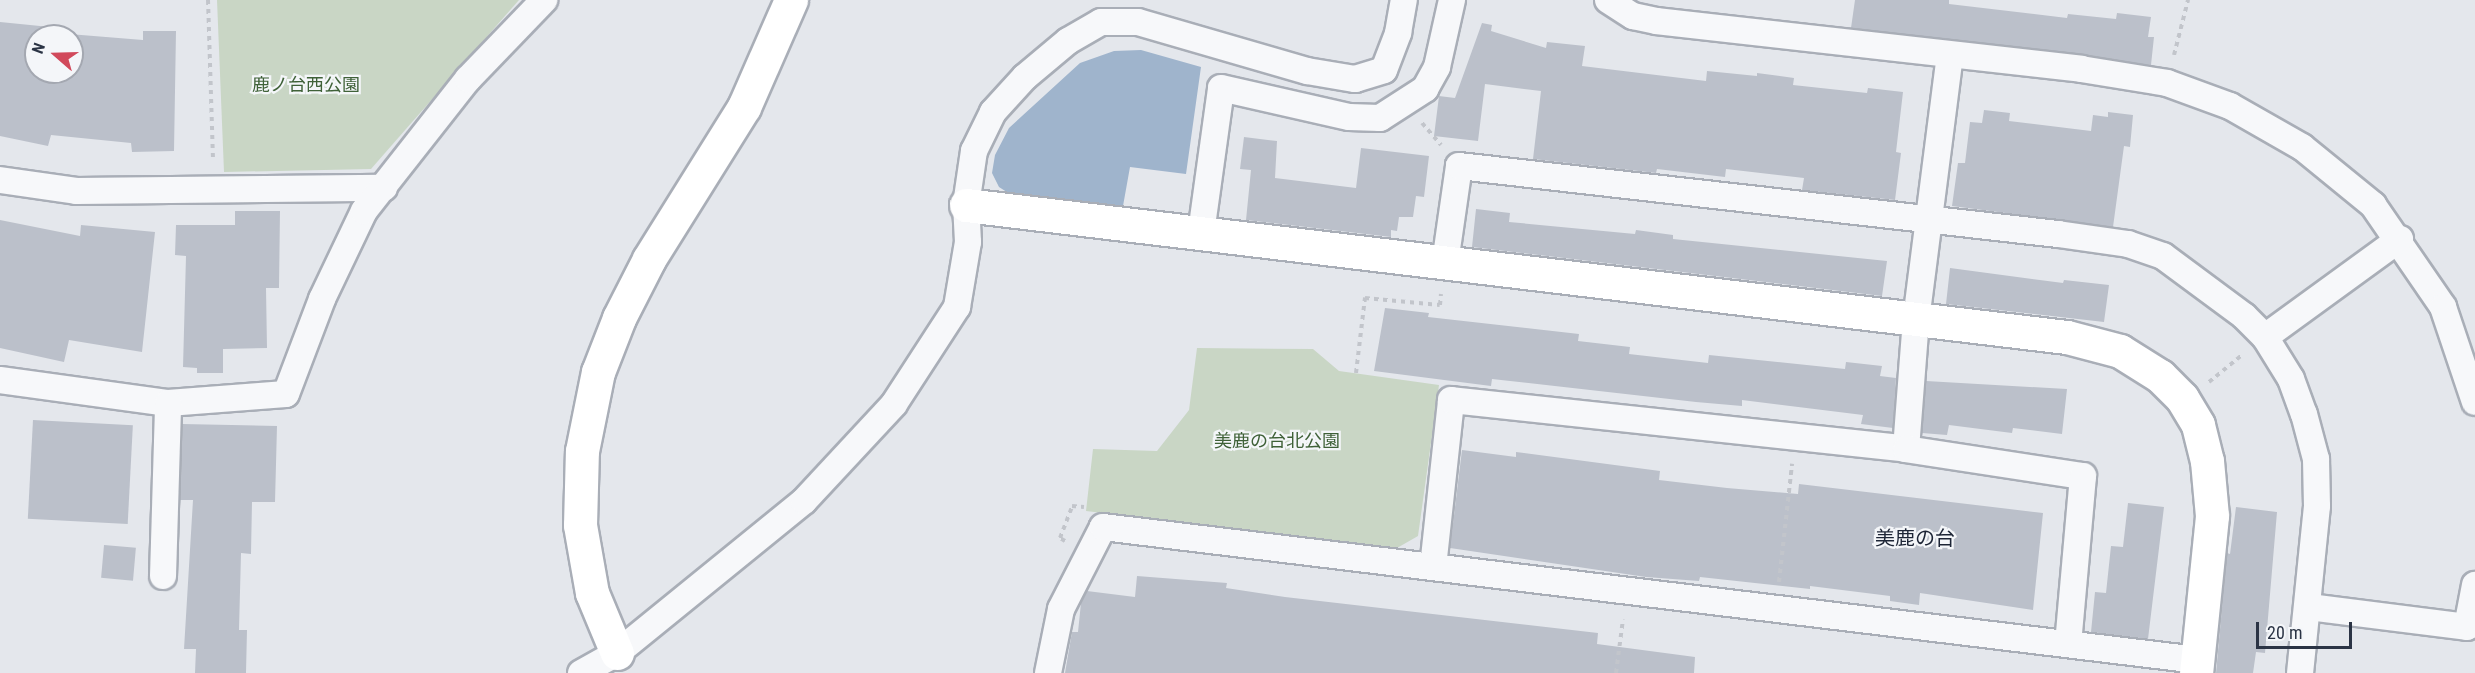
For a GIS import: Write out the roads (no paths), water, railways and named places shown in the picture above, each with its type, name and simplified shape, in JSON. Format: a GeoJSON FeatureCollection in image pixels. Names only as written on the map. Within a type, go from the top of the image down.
{"type":"FeatureCollection","features":[{"type":"Feature","properties":{"kind":"street"},"geometry":{"type":"LineString","coordinates":[[0,380],[168,403],[286,394],[327,289],[364,211],[468,80],[544,0]]}},
{"type":"Feature","properties":{"kind":"street"},"geometry":{"type":"LineString","coordinates":[[617,653],[592,593],[580,525],[582,452],[598,372],[619,318],[649,259],[744,107],[791,0]]}},
{"type":"Feature","properties":{"kind":"street"},"geometry":{"type":"LineString","coordinates":[[581,673],[617,653],[804,501],[894,404],[957,307],[968,242],[966,205],[974,151],[993,112],[1034,70],[1068,41],[1101,22],[1138,22],[1307,71],[1355,79],[1384,70],[1398,33],[1404,0]]}},
{"type":"Feature","properties":{"kind":"street"},"geometry":{"type":"LineString","coordinates":[[1201,233],[1221,88],[1349,117],[1380,118],[1425,89],[1437,66],[1452,0]]}},
{"type":"Feature","properties":{"kind":"street"},"geometry":{"type":"LineString","coordinates":[[1608,0],[1633,16],[1656,21],[2081,69],[2167,83],[2230,106],[2302,147],[2373,205],[2400,239],[2443,308],[2475,402]]}},
{"type":"Feature","properties":{"kind":"street"},"geometry":{"type":"LineString","coordinates":[[1906,449],[1916,320],[1950,56]]}},
{"type":"Feature","properties":{"kind":"street"},"geometry":{"type":"LineString","coordinates":[[1445,263],[1459,166],[2127,244],[2163,256],[2244,316],[2265,337],[2291,379],[2316,459],[2309,607],[2300,673]]}},
{"type":"Feature","properties":{"kind":"street"},"geometry":{"type":"LineString","coordinates":[[0,180],[76,191],[214,186],[384,188]]}},
{"type":"Feature","properties":{"kind":"street"},"geometry":{"type":"LineString","coordinates":[[966,205],[2093,341],[2140,362],[2185,402],[2198,425],[2207,461],[2212,516],[2197,666],[2068,643],[1103,526],[1061,609],[1048,673]]}},
{"type":"Feature","properties":{"kind":"street"},"geometry":{"type":"LineString","coordinates":[[2265,337],[2400,239]]}},
{"type":"Feature","properties":{"kind":"street"},"geometry":{"type":"LineString","coordinates":[[1433,567],[1451,400],[1906,449],[2083,476],[2068,643]]}},
{"type":"Feature","properties":{"kind":"street"},"geometry":{"type":"LineString","coordinates":[[163,576],[168,403]]}},
{"type":"Feature","properties":{"kind":"street"},"geometry":{"type":"LineString","coordinates":[[2309,607],[2467,627],[2475,585]]}},
{"type":"Feature","properties":{"kind":"water"},"geometry":{"type":"Polygon","coordinates":[[[1141,50],[1201,67],[1186,174],[1130,167],[1123,206],[1013,196],[999,187],[992,173],[995,155],[1009,128],[1080,63],[1114,51],[1141,50]]]}},
{"type":"Feature","properties":{"kind":"district","name":"美鹿の台"},"geometry":{"type":"Point","coordinates":[1915,538]}},
{"type":"Feature","properties":{"kind":"park label","name":"鹿ノ台西公園"},"geometry":{"type":"Point","coordinates":[306,85]}},
{"type":"Feature","properties":{"kind":"park label","name":"美鹿の台北公園"},"geometry":{"type":"Point","coordinates":[1277,441]}}]}
